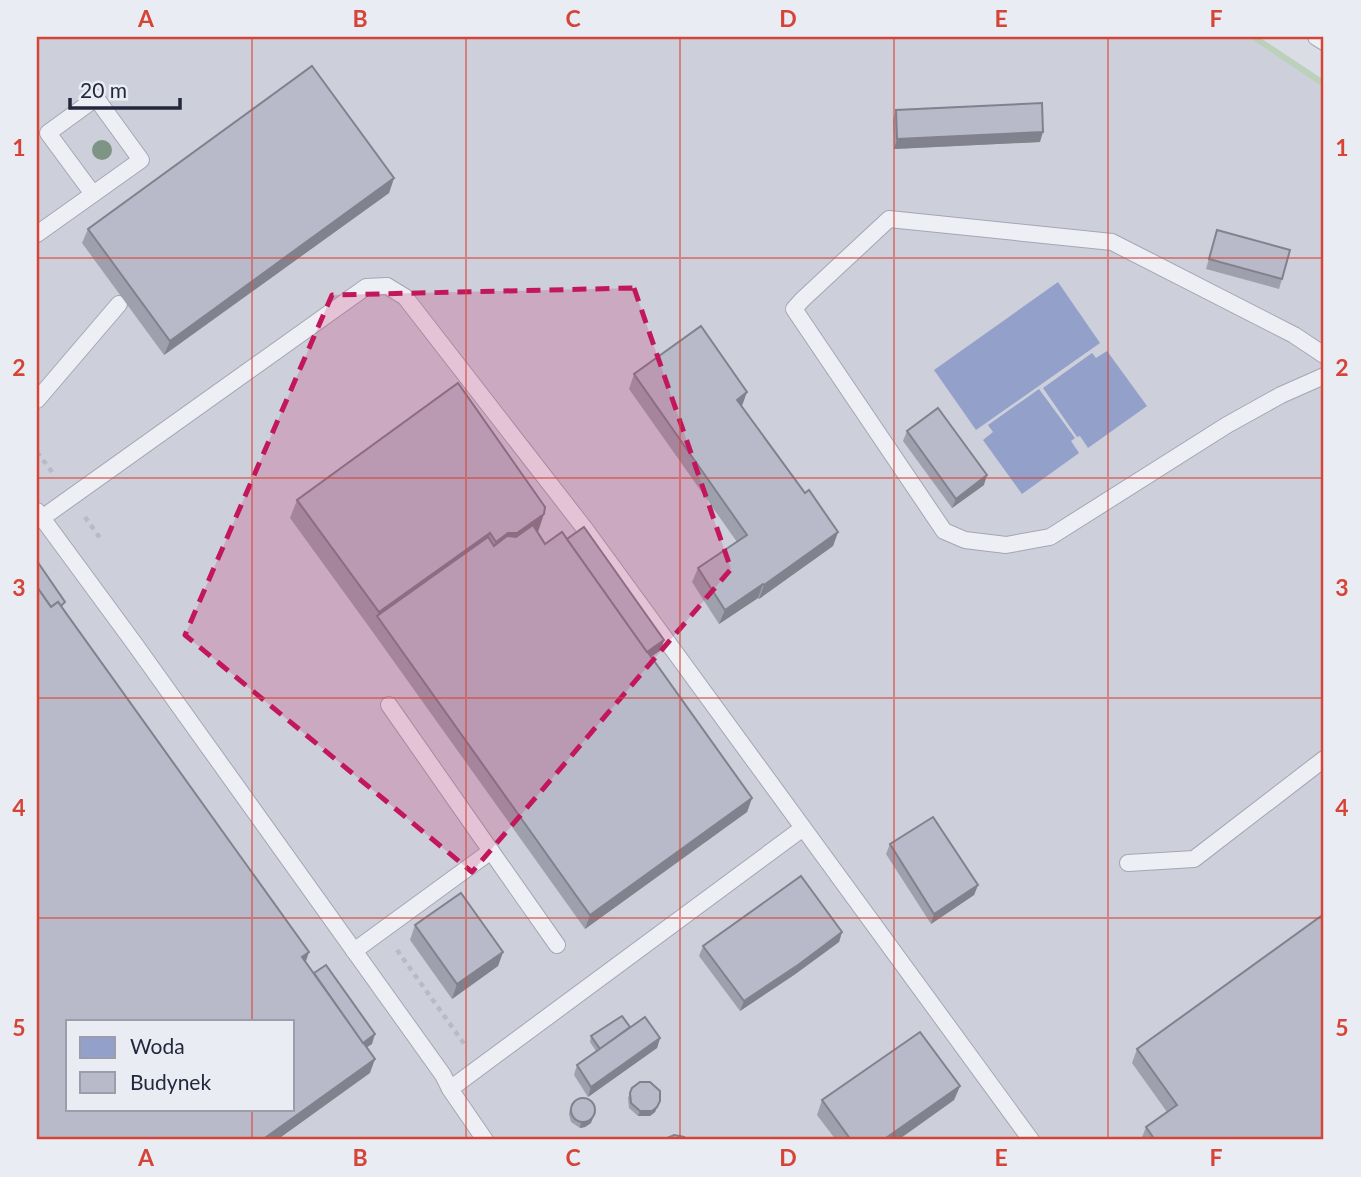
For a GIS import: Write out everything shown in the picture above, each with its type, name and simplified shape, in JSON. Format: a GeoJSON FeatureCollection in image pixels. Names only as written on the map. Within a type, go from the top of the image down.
{"type":"FeatureCollection","features":[{"type":"Feature","properties":{"kind":"lane"},"geometry":{"type":"LineString","coordinates":[[1316,37],[1324,43]]}},
{"type":"Feature","properties":{"kind":"lane"},"geometry":{"type":"LineString","coordinates":[[37,234],[141,160],[96,98],[48,132],[93,194]]}},
{"type":"Feature","properties":{"kind":"lane"},"geometry":{"type":"LineString","coordinates":[[1324,355],[1294,335],[1112,242],[890,219],[794,309],[944,531],[965,540],[1006,545],[1050,537],[1227,425],[1281,395],[1324,376]]}},
{"type":"Feature","properties":{"kind":"lane"},"geometry":{"type":"LineString","coordinates":[[485,1140],[443,1075],[40,514],[366,287],[387,286],[405,297],[585,529],[1025,1138]]}},
{"type":"Feature","properties":{"kind":"lane"},"geometry":{"type":"LineString","coordinates":[[37,400],[119,304]]}},
{"type":"Feature","properties":{"kind":"lane"},"geometry":{"type":"LineString","coordinates":[[389,705],[558,945]]}},
{"type":"Feature","properties":{"kind":"lane"},"geometry":{"type":"LineString","coordinates":[[1128,863],[1194,859],[1324,759]]}},
{"type":"Feature","properties":{"kind":"lane"},"geometry":{"type":"LineString","coordinates":[[450,1089],[803,828]]}},
{"type":"Feature","properties":{"kind":"lane"},"geometry":{"type":"LineString","coordinates":[[354,951],[491,851]]}},
{"type":"Feature","properties":{"kind":"path"},"geometry":{"type":"LineString","coordinates":[[383,930],[470,1053]]}},
{"type":"Feature","properties":{"kind":"highlighted area"},"geometry":{"type":"Polygon","coordinates":[[[634,288],[731,569],[472,872],[185,635],[332,295],[634,288]]]}},
{"type":"Feature","properties":{"kind":"shaded area"},"geometry":{"type":"Polygon","coordinates":[[[37,37],[1248,37],[1324,88],[1324,1140],[37,1140],[37,37]]]}},
{"type":"Feature","properties":{"kind":"green space"},"geometry":{"type":"Polygon","coordinates":[[[1248,37],[1259,37],[1324,80],[1324,88],[1248,37]]]}},
{"type":"Feature","properties":{"kind":"water"},"geometry":{"type":"Polygon","coordinates":[[[1058,282],[1100,343],[976,430],[934,370],[1058,282]]]}},
{"type":"Feature","properties":{"kind":"water"},"geometry":{"type":"Polygon","coordinates":[[[1107,351],[1147,406],[1088,448],[1080,436],[1077,437],[1043,388],[1092,353],[1096,358],[1107,351]]]}},
{"type":"Feature","properties":{"kind":"water"},"geometry":{"type":"Polygon","coordinates":[[[1039,389],[1075,438],[1071,441],[1079,453],[1022,494],[983,440],[993,432],[988,425],[1039,389]]]}},
{"type":"Feature","properties":{"kind":"building"},"geometry":{"type":"Polygon","coordinates":[[[312,66],[394,178],[170,341],[88,229],[312,66]]]}},
{"type":"Feature","properties":{"kind":"building"},"geometry":{"type":"Polygon","coordinates":[[[1042,103],[1043,132],[897,139],[896,110],[1042,103]]]}},
{"type":"Feature","properties":{"kind":"building"},"geometry":{"type":"Polygon","coordinates":[[[1217,230],[1290,250],[1282,279],[1209,259],[1217,230]]]}},
{"type":"Feature","properties":{"kind":"building"},"geometry":{"type":"Polygon","coordinates":[[[701,326],[747,392],[737,400],[805,493],[809,490],[838,532],[725,610],[698,568],[747,535],[634,374],[701,326]]]}},
{"type":"Feature","properties":{"kind":"building"},"geometry":{"type":"Polygon","coordinates":[[[458,383],[545,507],[544,514],[517,533],[508,533],[496,542],[490,533],[379,612],[297,500],[458,383]]]}},
{"type":"Feature","properties":{"kind":"building"},"geometry":{"type":"Polygon","coordinates":[[[938,408],[987,475],[956,499],[907,431],[938,408]]]}},
{"type":"Feature","properties":{"kind":"building"},"geometry":{"type":"Polygon","coordinates":[[[533,525],[545,544],[562,532],[752,798],[590,915],[377,616],[488,537],[494,546],[507,536],[516,537],[533,525]]]}},
{"type":"Feature","properties":{"kind":"building"},"geometry":{"type":"Polygon","coordinates":[[[584,527],[664,640],[647,652],[567,539],[584,527]]]}},
{"type":"Feature","properties":{"kind":"building"},"geometry":{"type":"Polygon","coordinates":[[[37,561],[65,602],[61,606],[58,602],[51,607],[37,587],[37,561]]]}},
{"type":"Feature","properties":{"kind":"building"},"geometry":{"type":"Polygon","coordinates":[[[37,587],[51,607],[58,602],[309,952],[302,957],[375,1059],[262,1140],[37,1140],[37,587]]]}},
{"type":"Feature","properties":{"kind":"building"},"geometry":{"type":"Polygon","coordinates":[[[933,817],[978,885],[934,914],[890,844],[933,817]]]}},
{"type":"Feature","properties":{"kind":"building"},"geometry":{"type":"Polygon","coordinates":[[[801,876],[842,932],[744,1001],[703,946],[801,876]]]}},
{"type":"Feature","properties":{"kind":"building"},"geometry":{"type":"Polygon","coordinates":[[[461,893],[503,952],[457,984],[415,925],[461,893]]]}},
{"type":"Feature","properties":{"kind":"building"},"geometry":{"type":"Polygon","coordinates":[[[1324,914],[1324,1140],[1155,1140],[1146,1127],[1177,1105],[1137,1049],[1324,914]]]}},
{"type":"Feature","properties":{"kind":"building"},"geometry":{"type":"Polygon","coordinates":[[[326,965],[375,1034],[363,1043],[314,973],[326,965]]]}},
{"type":"Feature","properties":{"kind":"building"},"geometry":{"type":"Polygon","coordinates":[[[622,1016],[630,1027],[600,1049],[591,1036],[622,1016]]]}},
{"type":"Feature","properties":{"kind":"building"},"geometry":{"type":"Polygon","coordinates":[[[645,1017],[660,1038],[591,1087],[577,1065],[645,1017]]]}},
{"type":"Feature","properties":{"kind":"building"},"geometry":{"type":"Polygon","coordinates":[[[920,1032],[960,1086],[883,1140],[851,1140],[822,1100],[920,1032]]]}},
{"type":"Feature","properties":{"kind":"building"},"geometry":{"type":"Polygon","coordinates":[[[640,1082],[650,1082],[660,1091],[660,1101],[652,1111],[640,1111],[631,1103],[632,1088],[640,1082]]]}},
{"type":"Feature","properties":{"kind":"building"},"geometry":{"type":"Polygon","coordinates":[[[583,1098],[592,1101],[595,1110],[592,1119],[583,1122],[574,1119],[571,1110],[574,1101],[583,1098]]]}},
{"type":"Feature","properties":{"kind":"building"},"geometry":{"type":"Polygon","coordinates":[[[674,1135],[684,1137],[686,1140],[663,1140],[674,1135]]]}}]}
